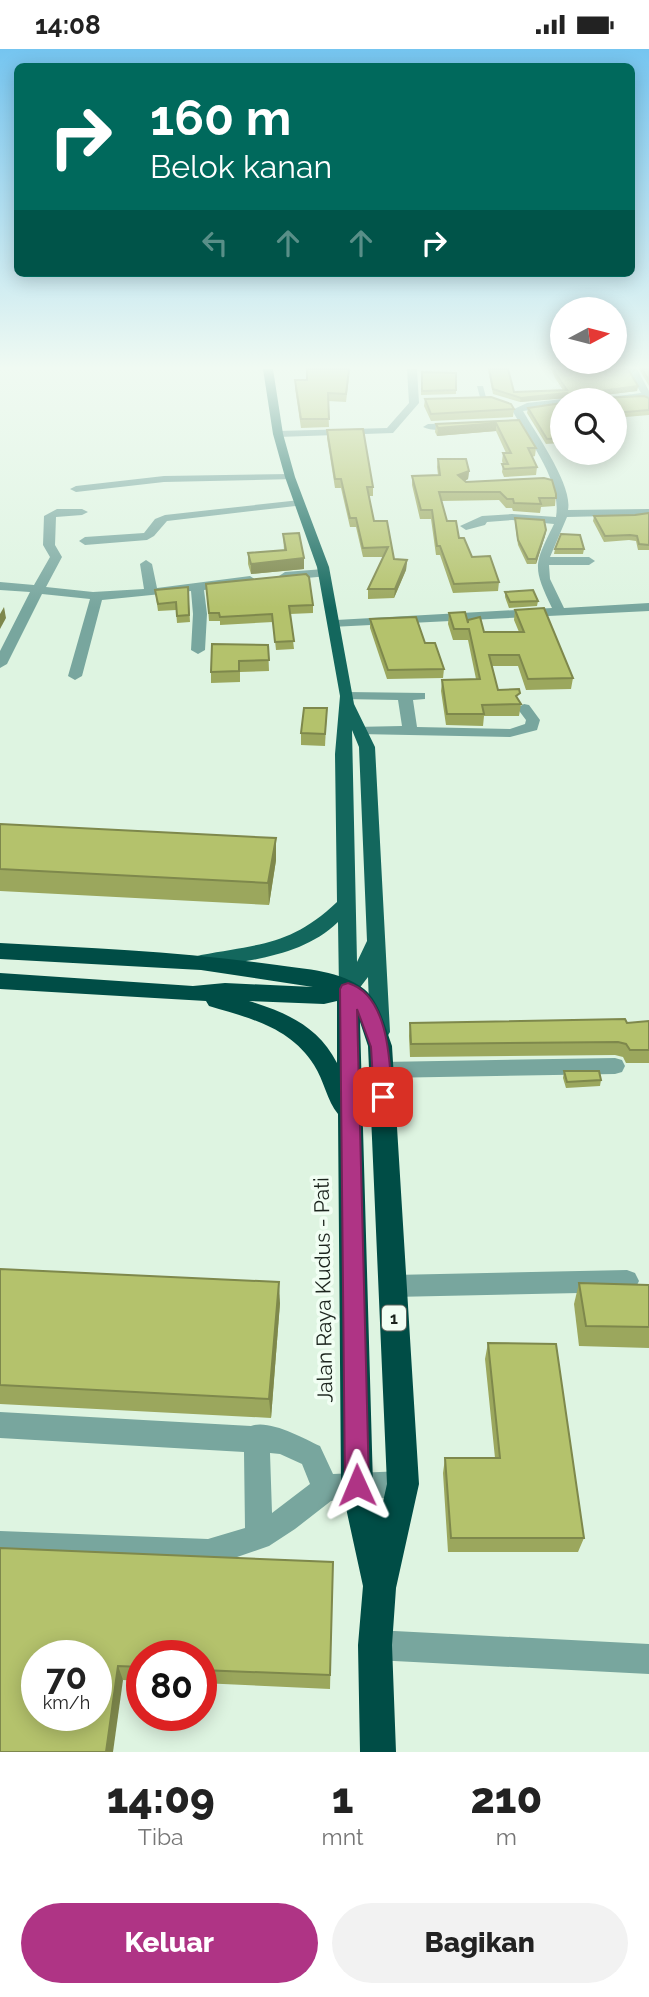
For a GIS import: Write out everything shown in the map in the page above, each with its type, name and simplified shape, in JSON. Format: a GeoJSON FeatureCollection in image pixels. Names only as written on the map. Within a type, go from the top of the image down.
{"type":"FeatureCollection","features":[{"type":"Feature","properties":{"kind":"highway"},"geometry":{"type":"LineString","coordinates":[[0,951],[201,962],[290,974],[348,989]]}},
{"type":"Feature","properties":{"kind":"highway","name":"1"},"geometry":{"type":"LineString","coordinates":[[0,981],[193,994],[225,991],[324,996],[348,989]]}},
{"type":"Feature","properties":{"kind":"highway","name":"Jalan Raya Kudus - Pati"},"geometry":{"type":"LineString","coordinates":[[348,989],[359,997],[368,1011],[381,1058],[403,1484],[379,1588],[375,1645],[378,1752]]}},
{"type":"Feature","properties":{"kind":"highway","name":"Jalan Raya Kudus - Pati"},"geometry":{"type":"LineString","coordinates":[[348,989],[357,1485],[379,1588]]}},
{"type":"Feature","properties":{"kind":"highway","name":"1"},"geometry":{"type":"LineString","coordinates":[[193,994],[259,1010],[305,1034],[316,1046],[335,1077],[352,1124]]}},
{"type":"Feature","properties":{"kind":"main road"},"geometry":{"type":"LineString","coordinates":[[282,448],[324,573],[347,700],[368,747],[381,1058]]}},
{"type":"Feature","properties":{"kind":"main road"},"geometry":{"type":"LineString","coordinates":[[347,700],[343,754],[348,989]]}},
{"type":"Feature","properties":{"kind":"main road"},"geometry":{"type":"LineString","coordinates":[[201,962],[286,946],[321,928],[346,904]]}},
{"type":"Feature","properties":{"kind":"main road"},"geometry":{"type":"LineString","coordinates":[[348,989],[368,962],[376,936]]}},
{"type":"Feature","properties":{"kind":"street"},"geometry":{"type":"LineString","coordinates":[[534,448],[556,481],[564,503],[562,518],[542,561],[544,579],[559,612]]}},
{"type":"Feature","properties":{"kind":"street"},"geometry":{"type":"LineString","coordinates":[[76,489],[164,479],[290,477]]}},
{"type":"Feature","properties":{"kind":"street"},"geometry":{"type":"LineString","coordinates":[[544,481],[556,481]]}},
{"type":"Feature","properties":{"kind":"street"},"geometry":{"type":"LineString","coordinates":[[85,541],[147,536],[157,522],[165,518],[300,503]]}},
{"type":"Feature","properties":{"kind":"street"},"geometry":{"type":"LineString","coordinates":[[0,664],[56,558],[49,545],[50,516],[57,512],[82,512]]}},
{"type":"Feature","properties":{"kind":"street"},"geometry":{"type":"LineString","coordinates":[[466,526],[481,524],[482,519],[500,517],[562,518],[649,512]]}},
{"type":"Feature","properties":{"kind":"street"},"geometry":{"type":"LineString","coordinates":[[542,561],[589,561]]}},
{"type":"Feature","properties":{"kind":"street"},"geometry":{"type":"LineString","coordinates":[[146,564],[151,591]]}},
{"type":"Feature","properties":{"kind":"street"},"geometry":{"type":"LineString","coordinates":[[0,586],[97,596],[324,573]]}},
{"type":"Feature","properties":{"kind":"street"},"geometry":{"type":"LineString","coordinates":[[197,586],[200,614],[198,650]]}},
{"type":"Feature","properties":{"kind":"street"},"geometry":{"type":"LineString","coordinates":[[75,676],[97,596]]}},
{"type":"Feature","properties":{"kind":"street"},"geometry":{"type":"LineString","coordinates":[[335,624],[649,607]]}},
{"type":"Feature","properties":{"kind":"street"},"geometry":{"type":"LineString","coordinates":[[347,700],[412,696],[410,731]]}},
{"type":"Feature","properties":{"kind":"street"},"geometry":{"type":"LineString","coordinates":[[359,730],[481,733],[526,731],[532,727],[533,720],[524,708]]}},
{"type":"Feature","properties":{"kind":"street"},"geometry":{"type":"LineString","coordinates":[[381,1058],[615,1066]]}},
{"type":"Feature","properties":{"kind":"street"},"geometry":{"type":"LineString","coordinates":[[393,1286],[627,1281]]}},
{"type":"Feature","properties":{"kind":"street"},"geometry":{"type":"LineString","coordinates":[[0,1425],[257,1437],[281,1441],[311,1455],[326,1487]]}},
{"type":"Feature","properties":{"kind":"street"},"geometry":{"type":"LineString","coordinates":[[257,1437],[259,1535]]}},
{"type":"Feature","properties":{"kind":"street"},"geometry":{"type":"LineString","coordinates":[[0,1545],[208,1553],[228,1549],[296,1515],[326,1487],[403,1484]]}},
{"type":"Feature","properties":{"kind":"street"},"geometry":{"type":"LineString","coordinates":[[375,1645],[649,1659]]}},
{"type":"Feature","properties":{"kind":"building"},"geometry":{"type":"Polygon","coordinates":[[[330,448],[366,448],[373,487],[367,487],[374,521],[387,521],[394,559],[407,560],[395,589],[368,589],[388,547],[363,548],[356,518],[350,518],[341,479],[335,479],[330,448]]]}},
{"type":"Feature","properties":{"kind":"building"},"geometry":{"type":"Polygon","coordinates":[[[509,448],[528,448],[537,467],[504,469],[502,464],[508,464],[503,453],[511,453],[509,448]]]}},
{"type":"Feature","properties":{"kind":"building"},"geometry":{"type":"Polygon","coordinates":[[[438,459],[466,459],[469,471],[458,475],[466,482],[544,478],[552,480],[556,498],[539,498],[541,504],[514,503],[513,499],[507,499],[500,492],[439,492],[447,521],[456,521],[459,538],[464,538],[472,557],[490,556],[499,582],[454,584],[440,546],[437,546],[432,510],[421,510],[412,476],[440,475],[438,459]]]}},
{"type":"Feature","properties":{"kind":"building"},"geometry":{"type":"Polygon","coordinates":[[[649,513],[649,545],[639,544],[637,536],[605,536],[594,516],[635,515],[649,513]]]}},
{"type":"Feature","properties":{"kind":"building"},"geometry":{"type":"Polygon","coordinates":[[[515,518],[544,520],[546,530],[536,559],[528,559],[518,540],[515,518]]]}},
{"type":"Feature","properties":{"kind":"building"},"geometry":{"type":"Polygon","coordinates":[[[299,533],[304,558],[251,564],[248,553],[286,550],[283,534],[299,533]]]}},
{"type":"Feature","properties":{"kind":"building"},"geometry":{"type":"Polygon","coordinates":[[[561,534],[580,535],[584,549],[555,549],[561,534]]]}},
{"type":"Feature","properties":{"kind":"building"},"geometry":{"type":"Polygon","coordinates":[[[306,574],[309,577],[313,605],[289,606],[294,641],[275,642],[272,614],[220,617],[219,613],[209,613],[206,584],[306,574]]]}},
{"type":"Feature","properties":{"kind":"building"},"geometry":{"type":"Polygon","coordinates":[[[188,587],[189,615],[177,616],[176,602],[158,604],[155,590],[188,587]]]}},
{"type":"Feature","properties":{"kind":"building"},"geometry":{"type":"Polygon","coordinates":[[[533,590],[538,601],[510,602],[505,592],[533,590]]]}},
{"type":"Feature","properties":{"kind":"building"},"geometry":{"type":"Polygon","coordinates":[[[544,608],[573,678],[528,679],[519,655],[489,655],[498,690],[519,689],[520,693],[516,696],[521,704],[482,705],[484,714],[447,714],[442,680],[480,679],[469,629],[454,629],[449,613],[465,612],[468,623],[468,620],[480,617],[484,632],[524,632],[515,610],[544,608]]]}},
{"type":"Feature","properties":{"kind":"building"},"geometry":{"type":"Polygon","coordinates":[[[416,617],[425,643],[435,643],[444,669],[388,670],[370,619],[416,617]]]}},
{"type":"Feature","properties":{"kind":"building"},"geometry":{"type":"Polygon","coordinates":[[[212,644],[268,645],[269,660],[239,661],[239,671],[211,672],[212,644]]]}},
{"type":"Feature","properties":{"kind":"building"},"geometry":{"type":"Polygon","coordinates":[[[304,708],[327,708],[325,734],[301,733],[304,708]]]}},
{"type":"Feature","properties":{"kind":"building"},"geometry":{"type":"Polygon","coordinates":[[[0,824],[276,838],[268,883],[0,869],[0,824]]]}},
{"type":"Feature","properties":{"kind":"building"},"geometry":{"type":"Polygon","coordinates":[[[625,1019],[627,1023],[649,1021],[649,1050],[630,1050],[626,1044],[618,1042],[411,1044],[410,1023],[625,1019]]]}},
{"type":"Feature","properties":{"kind":"building"},"geometry":{"type":"Polygon","coordinates":[[[564,1071],[599,1071],[601,1080],[567,1082],[564,1071]]]}},
{"type":"Feature","properties":{"kind":"building"},"geometry":{"type":"Polygon","coordinates":[[[0,1269],[279,1282],[269,1399],[0,1385],[0,1269]]]}},
{"type":"Feature","properties":{"kind":"building"},"geometry":{"type":"Polygon","coordinates":[[[579,1283],[649,1285],[649,1327],[586,1326],[579,1283]]]}},
{"type":"Feature","properties":{"kind":"building"},"geometry":{"type":"Polygon","coordinates":[[[488,1343],[556,1344],[584,1538],[451,1538],[445,1458],[500,1458],[488,1343]]]}},
{"type":"Feature","properties":{"kind":"building"},"geometry":{"type":"Polygon","coordinates":[[[0,1548],[333,1562],[330,1675],[217,1671],[217,1640],[126,1640],[126,1666],[118,1666],[112,1709],[112,1640],[21,1640],[21,1731],[109,1731],[106,1752],[0,1752],[0,1548]]]}},
{"type":"Feature","properties":{"kind":"route"},"geometry":{"type":"LineString","coordinates":[[357,1485],[348,989],[359,997],[368,1011],[380,1047],[383,1097]]}}]}
